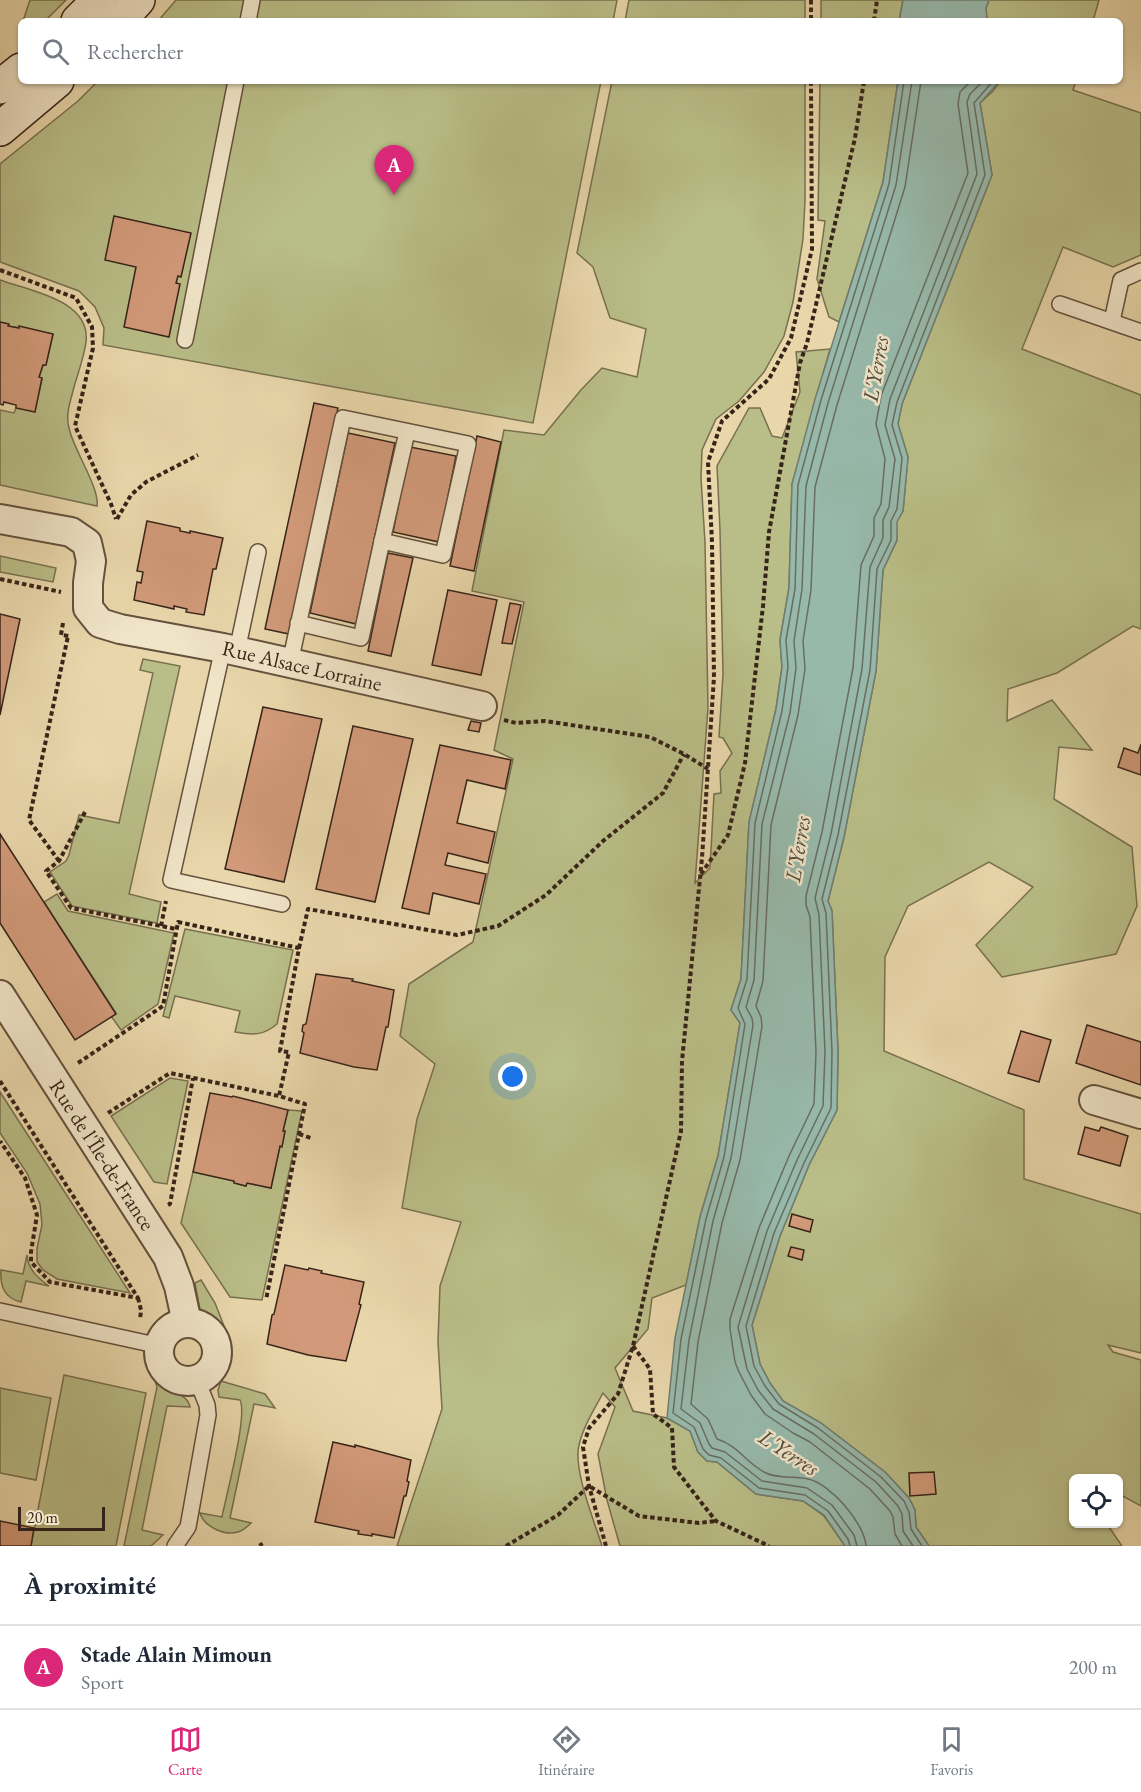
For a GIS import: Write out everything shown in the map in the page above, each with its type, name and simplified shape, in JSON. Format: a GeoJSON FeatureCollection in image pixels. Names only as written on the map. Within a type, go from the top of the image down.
{"type":"FeatureCollection","features":[{"type":"Feature","properties":{"kind":"main road"},"geometry":{"type":"LineString","coordinates":[[81,18],[99,0]]}},
{"type":"Feature","properties":{"kind":"main road"},"geometry":{"type":"LineString","coordinates":[[122,18],[138,0]]}},
{"type":"Feature","properties":{"kind":"main road"},"geometry":{"type":"LineString","coordinates":[[0,87],[18,72]]}},
{"type":"Feature","properties":{"kind":"main road"},"geometry":{"type":"LineString","coordinates":[[0,129],[53,84]]}},
{"type":"Feature","properties":{"kind":"street","name":"Rue Alsace Lorraine"},"geometry":{"type":"LineString","coordinates":[[0,519],[71,532],[87,543],[91,561],[88,608],[100,623],[120,629],[230,649],[482,706]]}},
{"type":"Feature","properties":{"kind":"street","name":"Rue de l'Île-de-France"},"geometry":{"type":"LineString","coordinates":[[0,995],[168,1257],[179,1286],[187,1323]]}},
{"type":"Feature","properties":{"kind":"street"},"geometry":{"type":"LineString","coordinates":[[1094,1100],[1141,1114]]}},
{"type":"Feature","properties":{"kind":"street"},"geometry":{"type":"LineString","coordinates":[[187,1323],[199,1325],[207,1330],[216,1341],[218,1351],[217,1361],[212,1370],[203,1378],[183,1382],[173,1378],[165,1371],[159,1356],[159,1346],[167,1332],[177,1325],[187,1323]]}},
{"type":"Feature","properties":{"kind":"lane"},"geometry":{"type":"LineString","coordinates":[[249,18],[252,0]]}},
{"type":"Feature","properties":{"kind":"lane"},"geometry":{"type":"LineString","coordinates":[[185,340],[235,84]]}},
{"type":"Feature","properties":{"kind":"lane"},"geometry":{"type":"LineString","coordinates":[[1112,321],[1121,280],[1141,271]]}},
{"type":"Feature","properties":{"kind":"lane"},"geometry":{"type":"LineString","coordinates":[[1060,303],[1141,332]]}},
{"type":"Feature","properties":{"kind":"lane"},"geometry":{"type":"LineString","coordinates":[[290,663],[343,418],[468,444],[443,555],[382,541]]}},
{"type":"Feature","properties":{"kind":"lane"},"geometry":{"type":"LineString","coordinates":[[298,623],[361,638],[407,432]]}},
{"type":"Feature","properties":{"kind":"lane"},"geometry":{"type":"LineString","coordinates":[[258,552],[230,649],[171,880],[282,904]]}},
{"type":"Feature","properties":{"kind":"lane"},"geometry":{"type":"LineString","coordinates":[[0,1311],[159,1346]]}},
{"type":"Feature","properties":{"kind":"lane"},"geometry":{"type":"LineString","coordinates":[[175,1546],[188,1527],[208,1415],[207,1405],[197,1380]]}},
{"type":"Feature","properties":{"kind":"path"},"geometry":{"type":"LineString","coordinates":[[811,0],[811,18]]}},
{"type":"Feature","properties":{"kind":"path"},"geometry":{"type":"LineString","coordinates":[[874,18],[877,0]]}},
{"type":"Feature","properties":{"kind":"path"},"geometry":{"type":"LineString","coordinates":[[606,1546],[589,1486],[583,1447],[589,1428],[618,1394],[633,1346],[681,1131],[682,1060],[700,874],[714,677],[708,462],[723,421],[769,379],[791,338],[812,249],[811,84]]}},
{"type":"Feature","properties":{"kind":"path"},"geometry":{"type":"LineString","coordinates":[[700,874],[728,836],[744,763],[763,606],[769,532],[800,363],[807,343],[855,138],[864,84]]}},
{"type":"Feature","properties":{"kind":"path"},"geometry":{"type":"LineString","coordinates":[[0,270],[76,298],[92,327],[93,348],[75,426],[116,519],[131,495],[146,482],[198,455]]}},
{"type":"Feature","properties":{"kind":"path"},"geometry":{"type":"LineString","coordinates":[[58,861],[28,820],[68,636]]}},
{"type":"Feature","properties":{"kind":"path"},"geometry":{"type":"LineString","coordinates":[[482,706],[491,717],[516,723],[545,721],[650,737],[684,754],[708,770]]}},
{"type":"Feature","properties":{"kind":"path"},"geometry":{"type":"LineString","coordinates":[[279,1096],[289,1052],[280,1051],[308,909],[457,935],[498,926],[546,895],[612,834],[663,793],[684,754]]}},
{"type":"Feature","properties":{"kind":"path"},"geometry":{"type":"LineString","coordinates":[[85,812],[58,861],[46,871],[71,908],[176,929]]}},
{"type":"Feature","properties":{"kind":"path"},"geometry":{"type":"LineString","coordinates":[[72,1065],[85,1060],[163,1006],[178,921],[299,948]]}},
{"type":"Feature","properties":{"kind":"path"},"geometry":{"type":"LineString","coordinates":[[104,1115],[170,1073],[279,1096],[305,1104],[266,1300]]}},
{"type":"Feature","properties":{"kind":"path"},"geometry":{"type":"LineString","coordinates":[[163,1208],[170,1203],[193,1078]]}},
{"type":"Feature","properties":{"kind":"path"},"geometry":{"type":"LineString","coordinates":[[0,1081],[138,1298],[141,1310],[138,1327]]}},
{"type":"Feature","properties":{"kind":"path"},"geometry":{"type":"LineString","coordinates":[[299,1134],[311,1138]]}},
{"type":"Feature","properties":{"kind":"path"},"geometry":{"type":"LineString","coordinates":[[0,1141],[25,1178],[38,1215],[31,1262],[50,1282],[138,1298]]}},
{"type":"Feature","properties":{"kind":"path"},"geometry":{"type":"LineString","coordinates":[[633,1346],[650,1369],[653,1414],[672,1428],[674,1467],[716,1521],[769,1546]]}},
{"type":"Feature","properties":{"kind":"path"},"geometry":{"type":"LineString","coordinates":[[589,1486],[639,1516],[699,1523],[716,1521]]}},
{"type":"Feature","properties":{"kind":"path"},"geometry":{"type":"LineString","coordinates":[[506,1546],[558,1515],[589,1486]]}},
{"type":"Feature","properties":{"kind":"green space"},"geometry":{"type":"Polygon","coordinates":[[[30,0],[66,0],[48,18],[24,18],[30,0]]]}},
{"type":"Feature","properties":{"kind":"green space"},"geometry":{"type":"Polygon","coordinates":[[[176,0],[617,0],[614,18],[161,18],[176,0]]]}},
{"type":"Feature","properties":{"kind":"green space"},"geometry":{"type":"Polygon","coordinates":[[[629,0],[805,0],[805,18],[626,18],[629,0]]]}},
{"type":"Feature","properties":{"kind":"green space"},"geometry":{"type":"Polygon","coordinates":[[[821,0],[903,0],[900,18],[821,18],[821,0]]]}},
{"type":"Feature","properties":{"kind":"green space"},"geometry":{"type":"Polygon","coordinates":[[[989,0],[1099,0],[1094,18],[987,18],[986,8],[989,0]]]}},
{"type":"Feature","properties":{"kind":"green space"},"geometry":{"type":"Polygon","coordinates":[[[95,84],[600,84],[533,423],[103,345],[104,328],[95,307],[79,291],[0,262],[0,164],[78,101],[95,84]]]}},
{"type":"Feature","properties":{"kind":"green space"},"geometry":{"type":"Polygon","coordinates":[[[611,84],[805,84],[803,239],[793,302],[784,336],[764,372],[739,401],[716,419],[702,450],[708,708],[695,883],[710,868],[714,794],[721,793],[720,771],[732,753],[723,738],[719,737],[723,674],[717,466],[749,408],[760,408],[772,436],[782,438],[800,392],[796,352],[830,349],[792,484],[789,588],[780,640],[782,667],[776,709],[749,822],[741,979],[731,1010],[740,1023],[718,1156],[700,1217],[686,1285],[652,1298],[648,1329],[615,1368],[633,1411],[667,1418],[690,1431],[698,1452],[707,1461],[717,1462],[756,1494],[803,1501],[824,1516],[845,1546],[620,1546],[607,1500],[598,1454],[615,1407],[603,1393],[583,1432],[578,1455],[585,1495],[602,1546],[397,1546],[442,1409],[438,1342],[440,1286],[461,1222],[402,1208],[417,1119],[435,1064],[400,1036],[409,984],[473,942],[513,759],[494,750],[524,602],[472,591],[504,430],[544,435],[602,368],[637,377],[646,329],[610,318],[593,267],[577,253],[611,84]]]}},
{"type":"Feature","properties":{"kind":"green space"},"geometry":{"type":"Polygon","coordinates":[[[820,84],[898,84],[883,182],[839,322],[829,317],[817,279],[825,221],[818,220],[820,84]]]}},
{"type":"Feature","properties":{"kind":"green space"},"geometry":{"type":"Polygon","coordinates":[[[998,84],[1075,84],[1073,90],[1141,113],[1141,255],[1113,267],[1063,247],[1022,349],[1141,395],[1141,629],[1133,626],[1057,673],[1008,689],[1007,721],[1052,700],[1092,750],[1059,747],[1054,799],[1132,847],[1137,906],[1116,954],[1002,977],[976,945],[1033,887],[989,862],[908,906],[885,957],[884,1051],[1024,1110],[1024,1179],[1141,1214],[1141,1353],[1108,1345],[1113,1352],[1141,1360],[1141,1506],[1123,1496],[1123,1474],[1069,1474],[1069,1528],[1110,1528],[1122,1546],[929,1546],[916,1527],[915,1510],[909,1498],[885,1472],[821,1423],[783,1401],[760,1364],[752,1325],[780,1236],[809,1165],[837,1110],[838,1052],[832,911],[828,901],[844,837],[876,671],[883,570],[897,540],[896,522],[903,511],[908,457],[898,424],[902,404],[992,175],[980,103],[998,84]]]}},
{"type":"Feature","properties":{"kind":"green space"},"geometry":{"type":"Polygon","coordinates":[[[0,280],[56,299],[79,316],[85,328],[85,348],[70,402],[68,423],[71,437],[91,479],[97,506],[0,485],[0,410],[14,413],[16,408],[35,411],[42,379],[39,377],[43,365],[46,365],[53,334],[8,326],[0,322],[0,280]]]}},
{"type":"Feature","properties":{"kind":"green space"},"geometry":{"type":"Polygon","coordinates":[[[0,556],[56,568],[53,582],[0,572],[0,556]]]}},
{"type":"Feature","properties":{"kind":"green space"},"geometry":{"type":"Polygon","coordinates":[[[143,659],[180,666],[129,894],[161,902],[157,923],[72,906],[50,872],[66,861],[79,815],[119,823],[153,673],[140,670],[143,659]]]}},
{"type":"Feature","properties":{"kind":"green space"},"geometry":{"type":"Polygon","coordinates":[[[57,894],[68,911],[174,933],[158,1004],[121,1030],[111,1016],[116,1013],[44,902],[57,894]]]}},
{"type":"Feature","properties":{"kind":"green space"},"geometry":{"type":"Polygon","coordinates":[[[185,929],[293,950],[277,1024],[258,1034],[235,1032],[240,1011],[175,996],[169,1018],[163,1016],[185,929]]]}},
{"type":"Feature","properties":{"kind":"green space"},"geometry":{"type":"Polygon","coordinates":[[[170,1078],[188,1081],[167,1184],[154,1182],[111,1116],[170,1078]]]}},
{"type":"Feature","properties":{"kind":"green space"},"geometry":{"type":"Polygon","coordinates":[[[0,1092],[130,1293],[57,1279],[43,1270],[37,1262],[37,1248],[42,1225],[40,1204],[27,1173],[0,1133],[0,1092]]]}},
{"type":"Feature","properties":{"kind":"green space"},"geometry":{"type":"Polygon","coordinates":[[[288,1110],[302,1111],[262,1300],[230,1297],[181,1223],[193,1172],[246,1186],[247,1183],[271,1188],[280,1146],[282,1146],[288,1110]]]}},
{"type":"Feature","properties":{"kind":"green space"},"geometry":{"type":"Polygon","coordinates":[[[27,1255],[37,1277],[49,1286],[26,1281],[21,1302],[11,1298],[4,1290],[1,1270],[23,1274],[27,1255]]]}},
{"type":"Feature","properties":{"kind":"green space"},"geometry":{"type":"Polygon","coordinates":[[[201,1280],[215,1303],[226,1331],[222,1333],[213,1322],[201,1315],[195,1283],[201,1280]]]}},
{"type":"Feature","properties":{"kind":"green space"},"geometry":{"type":"Polygon","coordinates":[[[151,1368],[165,1386],[184,1397],[190,1407],[167,1406],[142,1530],[163,1535],[151,1546],[124,1546],[157,1387],[151,1368]]]}},
{"type":"Feature","properties":{"kind":"green space"},"geometry":{"type":"Polygon","coordinates":[[[64,1375],[146,1393],[116,1546],[31,1546],[64,1375]]]}},
{"type":"Feature","properties":{"kind":"green space"},"geometry":{"type":"Polygon","coordinates":[[[221,1381],[265,1394],[275,1408],[254,1404],[230,1518],[251,1523],[242,1531],[233,1533],[210,1526],[200,1513],[222,1517],[239,1438],[242,1408],[240,1400],[219,1397],[218,1390],[221,1381]]]}},
{"type":"Feature","properties":{"kind":"green space"},"geometry":{"type":"Polygon","coordinates":[[[0,1388],[51,1398],[36,1480],[0,1473],[0,1388]]]}},
{"type":"Feature","properties":{"kind":"water"},"geometry":{"type":"Polygon","coordinates":[[[903,0],[989,0],[986,8],[987,18],[900,18],[903,0]]]}},
{"type":"Feature","properties":{"kind":"water","name":"L'Yerres"},"geometry":{"type":"Polygon","coordinates":[[[898,84],[997,84],[980,103],[992,175],[902,404],[898,424],[908,457],[903,511],[897,522],[897,540],[883,570],[876,671],[844,837],[828,901],[832,911],[838,1052],[837,1110],[809,1165],[780,1236],[752,1325],[760,1364],[783,1401],[821,1423],[885,1472],[909,1498],[915,1510],[916,1527],[929,1546],[845,1546],[824,1515],[803,1501],[756,1494],[717,1462],[707,1461],[698,1452],[690,1431],[667,1418],[675,1338],[700,1217],[718,1156],[740,1023],[731,1010],[741,979],[749,822],[776,709],[782,667],[780,640],[789,588],[792,484],[815,399],[883,182],[898,84]]]}},
{"type":"Feature","properties":{"kind":"building"},"geometry":{"type":"Polygon","coordinates":[[[114,216],[191,233],[181,277],[178,276],[176,283],[180,284],[169,337],[124,327],[136,267],[105,260],[114,216]]]}},
{"type":"Feature","properties":{"kind":"building"},"geometry":{"type":"Polygon","coordinates":[[[0,322],[9,324],[8,326],[19,328],[19,326],[53,334],[46,365],[43,365],[39,377],[42,378],[35,412],[16,408],[16,405],[4,402],[3,405],[0,404],[0,322]]]}},
{"type":"Feature","properties":{"kind":"building"},"geometry":{"type":"Polygon","coordinates":[[[314,403],[338,408],[289,634],[265,629],[314,403]]]}},
{"type":"Feature","properties":{"kind":"building"},"geometry":{"type":"Polygon","coordinates":[[[348,433],[395,443],[356,624],[310,613],[348,433]]]}},
{"type":"Feature","properties":{"kind":"building"},"geometry":{"type":"Polygon","coordinates":[[[477,436],[501,442],[474,571],[450,566],[477,436]]]}},
{"type":"Feature","properties":{"kind":"building"},"geometry":{"type":"Polygon","coordinates":[[[410,447],[456,456],[439,542],[393,532],[410,447]]]}},
{"type":"Feature","properties":{"kind":"building"},"geometry":{"type":"Polygon","coordinates":[[[147,521],[180,528],[180,531],[223,538],[216,569],[213,569],[204,615],[186,612],[187,609],[174,606],[174,609],[134,600],[137,582],[141,583],[143,572],[137,571],[147,521]]]}},
{"type":"Feature","properties":{"kind":"building"},"geometry":{"type":"Polygon","coordinates":[[[388,553],[413,558],[391,656],[368,651],[388,553]]]}},
{"type":"Feature","properties":{"kind":"building"},"geometry":{"type":"Polygon","coordinates":[[[448,590],[497,600],[481,675],[432,665],[448,590]]]}},
{"type":"Feature","properties":{"kind":"building"},"geometry":{"type":"Polygon","coordinates":[[[510,603],[521,605],[512,644],[502,643],[510,603]]]}},
{"type":"Feature","properties":{"kind":"building"},"geometry":{"type":"Polygon","coordinates":[[[0,614],[20,619],[0,715],[0,614]]]}},
{"type":"Feature","properties":{"kind":"building"},"geometry":{"type":"Polygon","coordinates":[[[263,707],[322,719],[284,882],[225,869],[263,707]]]}},
{"type":"Feature","properties":{"kind":"building"},"geometry":{"type":"Polygon","coordinates":[[[471,721],[481,723],[479,732],[468,730],[471,721]]]}},
{"type":"Feature","properties":{"kind":"building"},"geometry":{"type":"Polygon","coordinates":[[[353,726],[413,739],[375,902],[316,889],[353,726]]]}},
{"type":"Feature","properties":{"kind":"building"},"geometry":{"type":"Polygon","coordinates":[[[1141,744],[1141,775],[1118,767],[1124,748],[1138,753],[1141,744]]]}},
{"type":"Feature","properties":{"kind":"building"},"geometry":{"type":"Polygon","coordinates":[[[440,745],[511,760],[505,789],[467,780],[457,823],[495,832],[488,863],[448,853],[445,865],[486,874],[479,904],[433,893],[429,914],[402,908],[440,745]]]}},
{"type":"Feature","properties":{"kind":"building"},"geometry":{"type":"Polygon","coordinates":[[[0,834],[116,1014],[75,1040],[0,923],[0,834]]]}},
{"type":"Feature","properties":{"kind":"building"},"geometry":{"type":"Polygon","coordinates":[[[316,974],[353,979],[352,981],[394,990],[388,1027],[386,1027],[377,1070],[354,1067],[300,1053],[304,1033],[303,1025],[306,1024],[316,974]]]}},
{"type":"Feature","properties":{"kind":"building"},"geometry":{"type":"Polygon","coordinates":[[[1087,1025],[1141,1042],[1141,1085],[1076,1063],[1087,1025]]]}},
{"type":"Feature","properties":{"kind":"building"},"geometry":{"type":"Polygon","coordinates":[[[1021,1031],[1051,1040],[1039,1082],[1008,1073],[1021,1031]]]}},
{"type":"Feature","properties":{"kind":"building"},"geometry":{"type":"Polygon","coordinates":[[[210,1093],[233,1096],[288,1110],[282,1147],[280,1146],[271,1188],[247,1183],[246,1186],[193,1172],[210,1093]]]}},
{"type":"Feature","properties":{"kind":"building"},"geometry":{"type":"Polygon","coordinates":[[[1085,1127],[1099,1131],[1101,1127],[1128,1136],[1120,1166],[1078,1154],[1085,1127]]]}},
{"type":"Feature","properties":{"kind":"building"},"geometry":{"type":"Polygon","coordinates":[[[792,1214],[813,1220],[810,1232],[789,1226],[792,1214]]]}},
{"type":"Feature","properties":{"kind":"building"},"geometry":{"type":"Polygon","coordinates":[[[791,1247],[804,1250],[802,1260],[788,1256],[791,1247]]]}},
{"type":"Feature","properties":{"kind":"building"},"geometry":{"type":"Polygon","coordinates":[[[285,1265],[308,1270],[309,1268],[322,1271],[321,1273],[364,1282],[359,1304],[361,1305],[346,1361],[308,1355],[267,1344],[285,1265]]]}},
{"type":"Feature","properties":{"kind":"building"},"geometry":{"type":"Polygon","coordinates":[[[333,1442],[355,1447],[355,1445],[411,1460],[406,1496],[404,1496],[394,1538],[358,1534],[359,1531],[315,1522],[333,1442]]]}},
{"type":"Feature","properties":{"kind":"building"},"geometry":{"type":"Polygon","coordinates":[[[934,1472],[936,1494],[910,1496],[909,1473],[934,1472]]]}},
{"type":"Feature","properties":{"kind":"building"},"geometry":{"type":"Polygon","coordinates":[[[0,1521],[34,1528],[31,1546],[0,1546],[0,1521]]]}},
{"type":"Feature","properties":{"kind":"place","name":"Stade Alain Mimoun"},"geometry":{"type":"Point","coordinates":[394,195]}}]}
